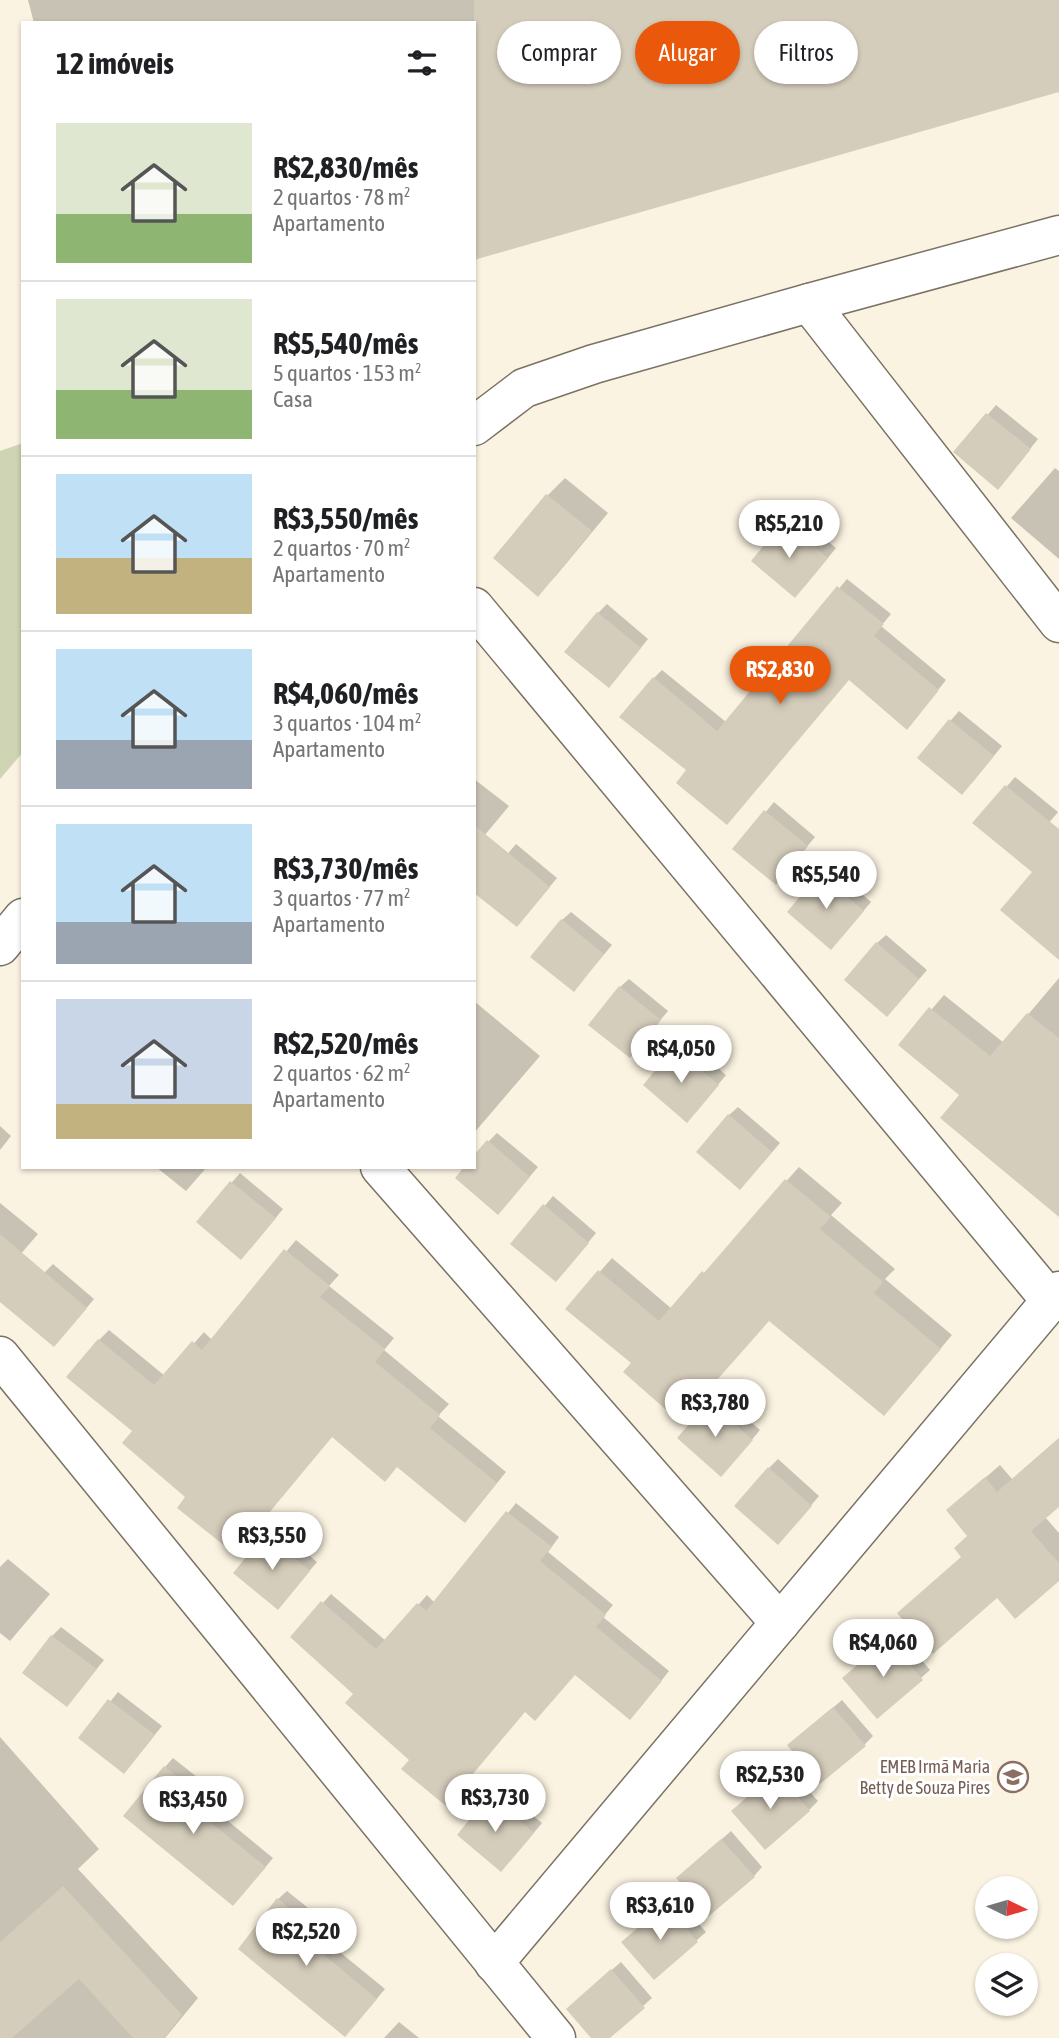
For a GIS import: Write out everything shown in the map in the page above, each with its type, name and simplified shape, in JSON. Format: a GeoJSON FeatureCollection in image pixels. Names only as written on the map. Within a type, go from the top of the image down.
{"type":"FeatureCollection","features":[{"type":"Feature","properties":{"kind":"street"},"geometry":{"type":"LineString","coordinates":[[476,424],[524,388],[594,364],[1059,235]]}},
{"type":"Feature","properties":{"kind":"street"},"geometry":{"type":"LineString","coordinates":[[808,303],[1059,623]]}},
{"type":"Feature","properties":{"kind":"street"},"geometry":{"type":"LineString","coordinates":[[476,609],[1055,1296],[494,1963]]}},
{"type":"Feature","properties":{"kind":"street"},"geometry":{"type":"LineString","coordinates":[[0,946],[21,920]]}},
{"type":"Feature","properties":{"kind":"street"},"geometry":{"type":"LineString","coordinates":[[382,1169],[780,1623]]}},
{"type":"Feature","properties":{"kind":"street"},"geometry":{"type":"LineString","coordinates":[[0,1356],[556,2038]]}},
{"type":"Feature","properties":{"kind":"green space"},"geometry":{"type":"Polygon","coordinates":[[[21,444],[21,754],[0,779],[0,451],[21,444]]]}},
{"type":"Feature","properties":{"kind":"building"},"geometry":{"type":"Polygon","coordinates":[[[474,0],[1059,0],[1059,92],[476,259],[474,0]]]}},
{"type":"Feature","properties":{"kind":"building"},"geometry":{"type":"Polygon","coordinates":[[[986,413],[1031,449],[998,490],[953,452],[986,413]]]}},
{"type":"Feature","properties":{"kind":"building"},"geometry":{"type":"Polygon","coordinates":[[[546,494],[592,531],[538,597],[493,558],[546,494]]]}},
{"type":"Feature","properties":{"kind":"building"},"geometry":{"type":"Polygon","coordinates":[[[784,521],[828,558],[795,598],[751,561],[784,521]]]}},
{"type":"Feature","properties":{"kind":"building"},"geometry":{"type":"Polygon","coordinates":[[[837,586],[884,624],[874,636],[939,690],[907,730],[849,680],[727,825],[676,783],[686,770],[619,717],[653,677],[717,731],[837,586]]]}},
{"type":"Feature","properties":{"kind":"building"},"geometry":{"type":"Polygon","coordinates":[[[597,612],[641,648],[609,688],[564,652],[597,612]]]}},
{"type":"Feature","properties":{"kind":"building"},"geometry":{"type":"Polygon","coordinates":[[[949,719],[994,756],[962,795],[917,758],[949,719]]]}},
{"type":"Feature","properties":{"kind":"building"},"geometry":{"type":"Polygon","coordinates":[[[1005,785],[1059,829],[1059,960],[1000,910],[1032,872],[972,823],[1005,785]]]}},
{"type":"Feature","properties":{"kind":"building"},"geometry":{"type":"Polygon","coordinates":[[[764,810],[808,846],[776,885],[732,849],[764,810]]]}},
{"type":"Feature","properties":{"kind":"building"},"geometry":{"type":"Polygon","coordinates":[[[476,827],[550,887],[517,927],[476,895],[476,827]]]}},
{"type":"Feature","properties":{"kind":"building"},"geometry":{"type":"Polygon","coordinates":[[[820,873],[864,911],[831,950],[787,912],[820,873]]]}},
{"type":"Feature","properties":{"kind":"building"},"geometry":{"type":"Polygon","coordinates":[[[561,919],[604,954],[574,992],[530,957],[561,919]]]}},
{"type":"Feature","properties":{"kind":"building"},"geometry":{"type":"Polygon","coordinates":[[[876,942],[919,979],[887,1017],[844,980],[876,942]]]}},
{"type":"Feature","properties":{"kind":"building"},"geometry":{"type":"Polygon","coordinates":[[[619,986],[661,1020],[630,1058],[588,1025],[619,986]]]}},
{"type":"Feature","properties":{"kind":"building"},"geometry":{"type":"Polygon","coordinates":[[[929,1007],[990,1056],[1027,1013],[1059,1038],[1059,1217],[940,1118],[959,1095],[898,1045],[929,1007]]]}},
{"type":"Feature","properties":{"kind":"building"},"geometry":{"type":"Polygon","coordinates":[[[675,1047],[719,1085],[687,1123],[643,1085],[675,1047]]]}},
{"type":"Feature","properties":{"kind":"building"},"geometry":{"type":"Polygon","coordinates":[[[728,1114],[772,1152],[740,1190],[696,1152],[728,1114]]]}},
{"type":"Feature","properties":{"kind":"building"},"geometry":{"type":"Polygon","coordinates":[[[487,1140],[530,1177],[498,1215],[455,1178],[462,1169],[476,1169],[476,1153],[487,1140]]]}},
{"type":"Feature","properties":{"kind":"building"},"geometry":{"type":"Polygon","coordinates":[[[785,1179],[831,1217],[820,1229],[883,1282],[874,1293],[941,1349],[884,1416],[769,1321],[680,1422],[623,1372],[631,1363],[565,1309],[598,1270],[659,1321],[785,1179]]]}},
{"type":"Feature","properties":{"kind":"building"},"geometry":{"type":"Polygon","coordinates":[[[230,1181],[276,1218],[241,1260],[196,1222],[230,1181]]]}},
{"type":"Feature","properties":{"kind":"building"},"geometry":{"type":"Polygon","coordinates":[[[543,1204],[589,1243],[556,1282],[510,1244],[543,1204]]]}},
{"type":"Feature","properties":{"kind":"building"},"geometry":{"type":"Polygon","coordinates":[[[0,1234],[87,1308],[54,1347],[0,1302],[0,1234]]]}},
{"type":"Feature","properties":{"kind":"building"},"geometry":{"type":"Polygon","coordinates":[[[284,1249],[330,1286],[320,1297],[385,1349],[375,1362],[440,1415],[430,1428],[497,1483],[465,1523],[397,1467],[385,1482],[332,1437],[235,1554],[177,1508],[185,1497],[122,1443],[132,1431],[66,1377],[98,1339],[154,1385],[192,1341],[202,1350],[284,1249]]]}},
{"type":"Feature","properties":{"kind":"building"},"geometry":{"type":"Polygon","coordinates":[[[709,1401],[753,1440],[721,1477],[677,1438],[709,1401]]]}},
{"type":"Feature","properties":{"kind":"building"},"geometry":{"type":"Polygon","coordinates":[[[1059,1438],[1059,1507],[1031,1531],[1059,1563],[1059,1581],[1015,1619],[997,1598],[933,1654],[897,1613],[961,1557],[954,1548],[967,1536],[946,1510],[985,1477],[997,1492],[1059,1438]]]}},
{"type":"Feature","properties":{"kind":"building"},"geometry":{"type":"Polygon","coordinates":[[[768,1467],[812,1506],[778,1545],[734,1506],[768,1467]]]}},
{"type":"Feature","properties":{"kind":"building"},"geometry":{"type":"Polygon","coordinates":[[[506,1511],[552,1547],[540,1561],[606,1615],[596,1627],[662,1681],[630,1720],[575,1675],[535,1721],[525,1712],[446,1806],[401,1769],[409,1760],[345,1703],[353,1694],[290,1637],[321,1601],[376,1649],[417,1603],[426,1611],[506,1511]]]}},
{"type":"Feature","properties":{"kind":"building"},"geometry":{"type":"Polygon","coordinates":[[[265,1534],[310,1571],[278,1610],[233,1573],[265,1534]]]}},
{"type":"Feature","properties":{"kind":"building"},"geometry":{"type":"Polygon","coordinates":[[[51,1635],[97,1669],[67,1707],[22,1673],[51,1635]]]}},
{"type":"Feature","properties":{"kind":"building"},"geometry":{"type":"Polygon","coordinates":[[[888,1639],[923,1680],[877,1719],[842,1678],[888,1639]]]}},
{"type":"Feature","properties":{"kind":"building"},"geometry":{"type":"Polygon","coordinates":[[[108,1699],[155,1735],[124,1774],[78,1738],[108,1699]]]}},
{"type":"Feature","properties":{"kind":"building"},"geometry":{"type":"Polygon","coordinates":[[[833,1707],[866,1746],[820,1784],[787,1745],[833,1707]]]}},
{"type":"Feature","properties":{"kind":"building"},"geometry":{"type":"Polygon","coordinates":[[[164,1766],[208,1801],[199,1813],[266,1867],[233,1906],[123,1816],[164,1766]]]}},
{"type":"Feature","properties":{"kind":"building"},"geometry":{"type":"Polygon","coordinates":[[[776,1772],[810,1811],[765,1850],[731,1811],[776,1772]]]}},
{"type":"Feature","properties":{"kind":"building"},"geometry":{"type":"Polygon","coordinates":[[[489,1795],[534,1833],[501,1872],[457,1835],[489,1795]]]}},
{"type":"Feature","properties":{"kind":"building"},"geometry":{"type":"Polygon","coordinates":[[[721,1839],[755,1877],[709,1916],[676,1878],[721,1839]]]}},
{"type":"Feature","properties":{"kind":"building"},"geometry":{"type":"Polygon","coordinates":[[[63,1886],[182,2015],[164,2038],[133,2038],[79,1979],[12,2038],[0,2038],[0,1942],[63,1886]]]}},
{"type":"Feature","properties":{"kind":"building"},"geometry":{"type":"Polygon","coordinates":[[[277,1898],[321,1933],[312,1945],[377,1999],[345,2037],[238,1949],[277,1898]]]}},
{"type":"Feature","properties":{"kind":"building"},"geometry":{"type":"Polygon","coordinates":[[[666,1904],[698,1942],[654,1980],[621,1942],[666,1904]]]}},
{"type":"Feature","properties":{"kind":"building"},"geometry":{"type":"Polygon","coordinates":[[[611,1969],[645,2008],[610,2038],[591,2038],[566,2009],[611,1969]]]}},
{"type":"Feature","properties":{"kind":"place","name":"EMEB Irmã Maria Betty de Souza Pires"},"geometry":{"type":"Point","coordinates":[1013,1777]}}]}
